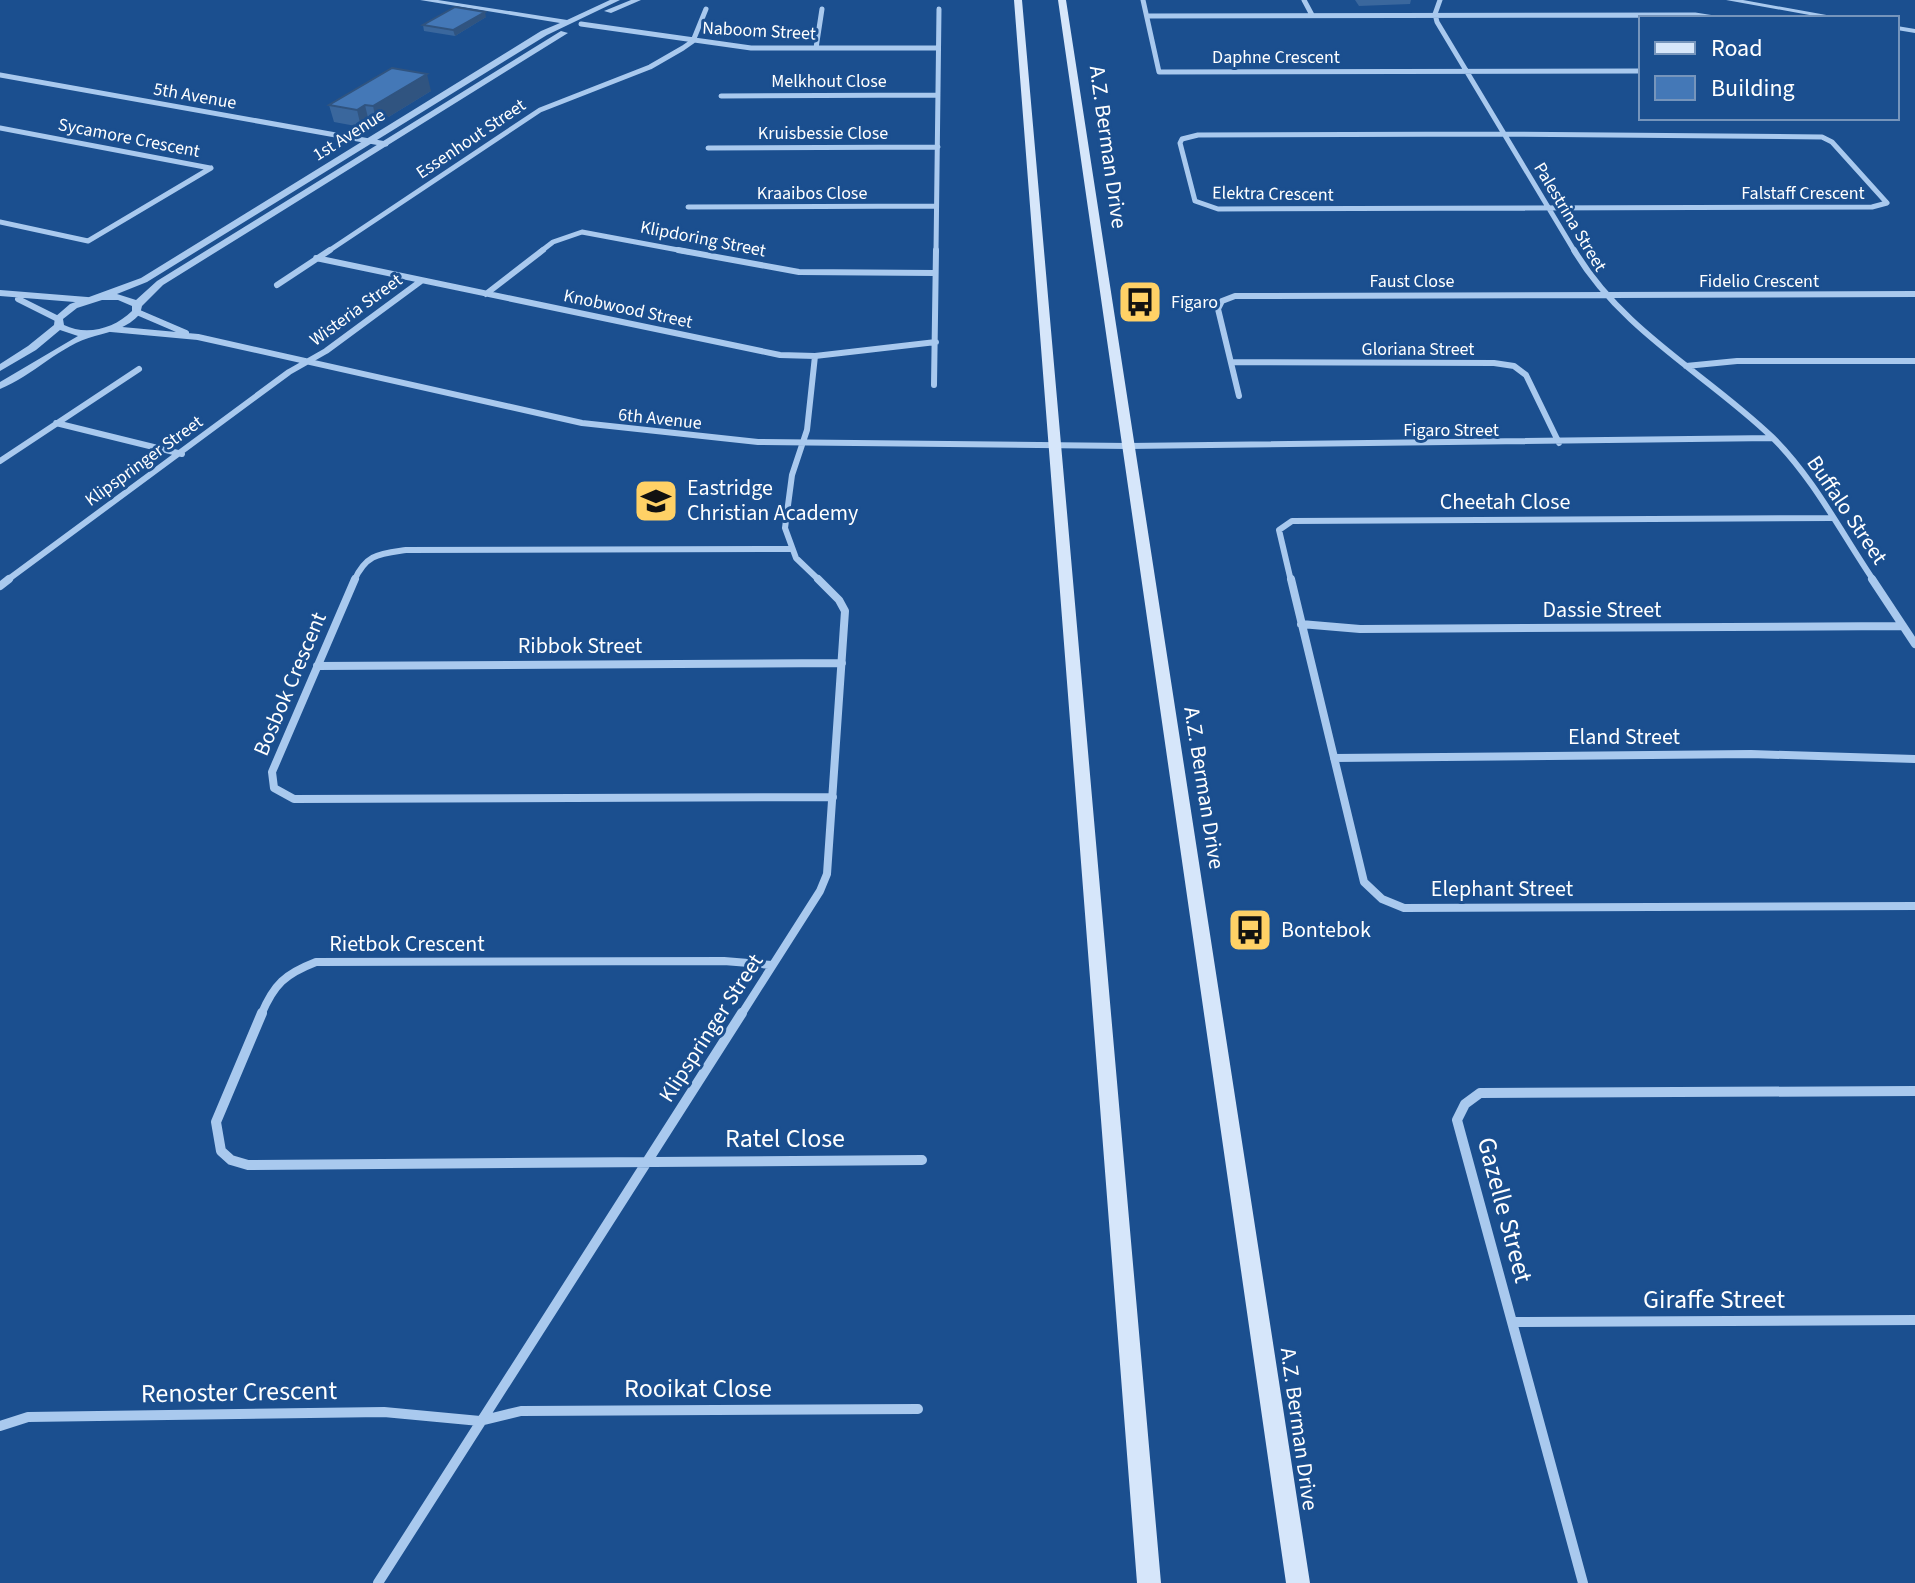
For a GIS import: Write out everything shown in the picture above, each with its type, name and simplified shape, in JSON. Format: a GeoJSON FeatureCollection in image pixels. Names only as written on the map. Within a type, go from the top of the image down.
{"type":"FeatureCollection","features":[{"type":"Feature","properties":{"kind":"main road"},"geometry":{"type":"LineString","coordinates":[[1018,0],[1149,1583]]}},
{"type":"Feature","properties":{"kind":"main road","name":"A.Z. Berman Drive"},"geometry":{"type":"LineString","coordinates":[[1062,0],[1298,1583]]}},
{"type":"Feature","properties":{"kind":"street"},"geometry":{"type":"LineString","coordinates":[[424,0],[581,24]]}},
{"type":"Feature","properties":{"kind":"street","name":"1st Avenue"},"geometry":{"type":"LineString","coordinates":[[99,298],[144,280],[566,22],[616,0]]}},
{"type":"Feature","properties":{"kind":"street","name":"1st Avenue"},"geometry":{"type":"LineString","coordinates":[[111,329],[126,323],[160,283],[581,24],[637,0]]}},
{"type":"Feature","properties":{"kind":"street","name":"Daphne Crescent"},"geometry":{"type":"LineString","coordinates":[[1143,0],[1159,72],[1466,71]]}},
{"type":"Feature","properties":{"kind":"street"},"geometry":{"type":"LineString","coordinates":[[1304,0],[1312,15]]}},
{"type":"Feature","properties":{"kind":"street"},"geometry":{"type":"LineString","coordinates":[[1435,14],[1440,0]]}},
{"type":"Feature","properties":{"kind":"street"},"geometry":{"type":"LineString","coordinates":[[1730,0],[1827,16]]}},
{"type":"Feature","properties":{"kind":"street"},"geometry":{"type":"LineString","coordinates":[[693,41],[706,9]]}},
{"type":"Feature","properties":{"kind":"street"},"geometry":{"type":"LineString","coordinates":[[816,48],[822,9]]}},
{"type":"Feature","properties":{"kind":"street"},"geometry":{"type":"LineString","coordinates":[[934,385],[939,9]]}},
{"type":"Feature","properties":{"kind":"street","name":"Palestrina Street"},"geometry":{"type":"LineString","coordinates":[[1435,14],[1593,282],[1604,295],[1773,438]]}},
{"type":"Feature","properties":{"kind":"street"},"geometry":{"type":"LineString","coordinates":[[1147,16],[1701,16]]}},
{"type":"Feature","properties":{"kind":"street","name":"Naboom Street"},"geometry":{"type":"LineString","coordinates":[[581,24],[751,48],[938,48]]}},
{"type":"Feature","properties":{"kind":"street","name":"Essenhout Street"},"geometry":{"type":"LineString","coordinates":[[277,285],[549,105],[650,67],[693,41]]}},
{"type":"Feature","properties":{"kind":"street"},"geometry":{"type":"LineString","coordinates":[[1466,71],[1639,71]]}},
{"type":"Feature","properties":{"kind":"street","name":"5th Avenue"},"geometry":{"type":"LineString","coordinates":[[0,75],[386,144]]}},
{"type":"Feature","properties":{"kind":"street","name":"Melkhout Close"},"geometry":{"type":"LineString","coordinates":[[721,96],[938,95]]}},
{"type":"Feature","properties":{"kind":"street","name":"Sycamore Crescent"},"geometry":{"type":"LineString","coordinates":[[0,128],[211,168],[88,241],[0,222]]}},
{"type":"Feature","properties":{"kind":"street","name":"Elektra Crescent"},"geometry":{"type":"LineString","coordinates":[[1504,134],[1198,135],[1182,139],[1180,143],[1195,201],[1208,208],[1548,209]]}},
{"type":"Feature","properties":{"kind":"street","name":"Falstaff Crescent"},"geometry":{"type":"LineString","coordinates":[[1504,134],[1822,137],[1832,142],[1887,203],[1872,207],[1548,209]]}},
{"type":"Feature","properties":{"kind":"street","name":"Kruisbessie Close"},"geometry":{"type":"LineString","coordinates":[[708,148],[938,147]]}},
{"type":"Feature","properties":{"kind":"street","name":"Kraaibos Close"},"geometry":{"type":"LineString","coordinates":[[688,207],[936,206]]}},
{"type":"Feature","properties":{"kind":"street","name":"Klipdoring Street"},"geometry":{"type":"LineString","coordinates":[[486,294],[553,242],[582,232],[799,272],[935,273]]}},
{"type":"Feature","properties":{"kind":"street","name":"Knobwood Street"},"geometry":{"type":"LineString","coordinates":[[316,258],[780,355],[815,356],[936,342]]}},
{"type":"Feature","properties":{"kind":"street","name":"Wisteria Street"},"geometry":{"type":"LineString","coordinates":[[308,361],[421,281]]}},
{"type":"Feature","properties":{"kind":"street"},"geometry":{"type":"LineString","coordinates":[[0,293],[87,300],[125,298],[137,309]]}},
{"type":"Feature","properties":{"kind":"street","name":"Fidelio Crescent"},"geometry":{"type":"LineString","coordinates":[[1604,295],[1915,294]]}},
{"type":"Feature","properties":{"kind":"street"},"geometry":{"type":"LineString","coordinates":[[10,295],[72,332],[111,329]]}},
{"type":"Feature","properties":{"kind":"street","name":"Faust Close"},"geometry":{"type":"LineString","coordinates":[[1231,362],[1218,309],[1222,301],[1235,296],[1604,295]]}},
{"type":"Feature","properties":{"kind":"street"},"geometry":{"type":"LineString","coordinates":[[0,368],[59,322],[68,308],[87,300]]}},
{"type":"Feature","properties":{"kind":"street","name":"6th Avenue"},"geometry":{"type":"LineString","coordinates":[[137,309],[198,337]]}},
{"type":"Feature","properties":{"kind":"street","name":"6th Avenue"},"geometry":{"type":"LineString","coordinates":[[111,329],[198,337],[582,423],[682,436],[802,445],[1128,446]]}},
{"type":"Feature","properties":{"kind":"street"},"geometry":{"type":"LineString","coordinates":[[0,386],[63,347],[94,332]]}},
{"type":"Feature","properties":{"kind":"street"},"geometry":{"type":"LineString","coordinates":[[792,549],[785,528],[792,475],[807,430],[815,356]]}},
{"type":"Feature","properties":{"kind":"street","name":"Klipspringer Street"},"geometry":{"type":"LineString","coordinates":[[0,586],[308,361]]}},
{"type":"Feature","properties":{"kind":"street"},"geometry":{"type":"LineString","coordinates":[[1686,366],[1737,361],[1915,361]]}},
{"type":"Feature","properties":{"kind":"street"},"geometry":{"type":"LineString","coordinates":[[1231,362],[1239,396]]}},
{"type":"Feature","properties":{"kind":"street","name":"Gloriana Street"},"geometry":{"type":"LineString","coordinates":[[1231,362],[1494,363],[1514,366],[1526,375],[1559,443]]}},
{"type":"Feature","properties":{"kind":"street"},"geometry":{"type":"LineString","coordinates":[[0,461],[139,369]]}},
{"type":"Feature","properties":{"kind":"street"},"geometry":{"type":"LineString","coordinates":[[56,423],[182,454]]}},
{"type":"Feature","properties":{"kind":"street","name":"Figaro Street"},"geometry":{"type":"LineString","coordinates":[[1128,446],[1773,438]]}},
{"type":"Feature","properties":{"kind":"street","name":"Buffalo Street"},"geometry":{"type":"LineString","coordinates":[[1773,438],[1915,644]]}},
{"type":"Feature","properties":{"kind":"street","name":"Cheetah Close"},"geometry":{"type":"LineString","coordinates":[[1301,624],[1279,530],[1292,521],[1831,518]]}},
{"type":"Feature","properties":{"kind":"street","name":"Klipspringer Street"},"geometry":{"type":"LineString","coordinates":[[378,1583],[820,891],[827,874],[845,611],[839,600],[796,558],[792,549]]}},
{"type":"Feature","properties":{"kind":"street","name":"Bosbok Crescent"},"geometry":{"type":"LineString","coordinates":[[792,549],[382,552],[366,560],[360,568],[272,772],[271,785],[278,794],[294,799],[833,797]]}},
{"type":"Feature","properties":{"kind":"street","name":"Dassie Street"},"geometry":{"type":"LineString","coordinates":[[1301,624],[1360,629],[1903,626]]}},
{"type":"Feature","properties":{"kind":"street","name":"Elephant Street"},"geometry":{"type":"LineString","coordinates":[[1301,624],[1364,882],[1389,904],[1404,908],[1915,906]]}},
{"type":"Feature","properties":{"kind":"street","name":"Ribbok Street"},"geometry":{"type":"LineString","coordinates":[[317,666],[842,663]]}},
{"type":"Feature","properties":{"kind":"street","name":"Eland Street"},"geometry":{"type":"LineString","coordinates":[[1334,758],[1751,754],[1915,759]]}},
{"type":"Feature","properties":{"kind":"street","name":"Rietbok Crescent"},"geometry":{"type":"LineString","coordinates":[[648,1160],[248,1165],[231,1160],[221,1151],[216,1122],[272,989],[305,965],[332,962],[724,961],[772,965]]}},
{"type":"Feature","properties":{"kind":"street","name":"Gazelle Street"},"geometry":{"type":"LineString","coordinates":[[1583,1583],[1457,1120],[1459,1110],[1480,1093],[1915,1091]]}},
{"type":"Feature","properties":{"kind":"street","name":"Ratel Close"},"geometry":{"type":"LineString","coordinates":[[648,1160],[922,1160]]}},
{"type":"Feature","properties":{"kind":"street","name":"Giraffe Street"},"geometry":{"type":"LineString","coordinates":[[1512,1322],[1915,1320]]}},
{"type":"Feature","properties":{"kind":"street","name":"Rooikat Close"},"geometry":{"type":"LineString","coordinates":[[480,1421],[521,1411],[918,1409]]}},
{"type":"Feature","properties":{"kind":"street","name":"Renoster Crescent"},"geometry":{"type":"LineString","coordinates":[[0,1426],[28,1417],[384,1412],[480,1421]]}},
{"type":"Feature","properties":{"kind":"building"},"geometry":{"type":"Polygon","coordinates":[[[455,7],[485,12],[453,30],[423,25],[455,7]]]}},
{"type":"Feature","properties":{"kind":"building"},"geometry":{"type":"Polygon","coordinates":[[[392,68],[427,74],[373,106],[365,105],[357,110],[329,105],[392,68]]]}},
{"type":"Feature","properties":{"kind":"place","name":"Figaro"},"geometry":{"type":"Point","coordinates":[1140,302]}},
{"type":"Feature","properties":{"kind":"place","name":"Eastridge Christian Academy"},"geometry":{"type":"Point","coordinates":[656,501]}},
{"type":"Feature","properties":{"kind":"place","name":"Bontebok"},"geometry":{"type":"Point","coordinates":[1250,930]}}]}
